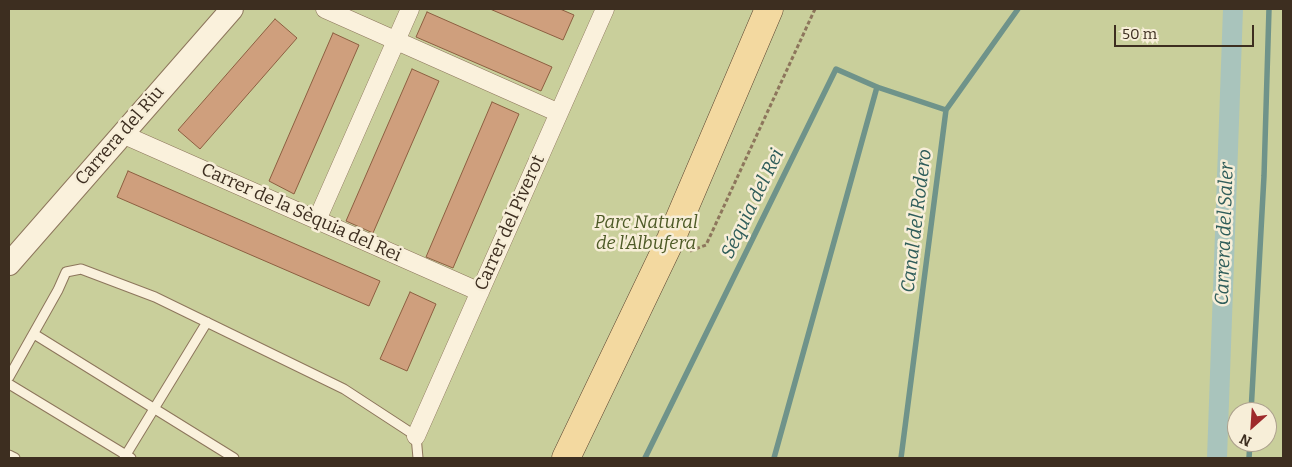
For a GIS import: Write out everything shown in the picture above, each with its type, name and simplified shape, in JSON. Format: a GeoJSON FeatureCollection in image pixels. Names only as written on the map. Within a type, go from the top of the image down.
{"type":"FeatureCollection","features":[{"type":"Feature","properties":{"kind":"main road"},"geometry":{"type":"LineString","coordinates":[[566,458],[665,251],[770,9]]}},
{"type":"Feature","properties":{"kind":"main road"},"geometry":{"type":"LineString","coordinates":[[665,251],[731,127],[781,9]]}},
{"type":"Feature","properties":{"kind":"street","name":"Carrera del Riu"},"geometry":{"type":"LineString","coordinates":[[9,264],[232,9]]}},
{"type":"Feature","properties":{"kind":"street"},"geometry":{"type":"LineString","coordinates":[[325,9],[559,113]]}},
{"type":"Feature","properties":{"kind":"street"},"geometry":{"type":"LineString","coordinates":[[318,220],[410,9]]}},
{"type":"Feature","properties":{"kind":"street","name":"Carrer del Piverot"},"geometry":{"type":"LineString","coordinates":[[416,436],[605,9]]}},
{"type":"Feature","properties":{"kind":"street","name":"Carrer de la Sèquia del Rei"},"geometry":{"type":"LineString","coordinates":[[122,134],[480,292]]}},
{"type":"Feature","properties":{"kind":"lane"},"geometry":{"type":"LineString","coordinates":[[9,377],[66,272],[81,269],[155,297],[344,389],[416,436],[418,458]]}},
{"type":"Feature","properties":{"kind":"lane"},"geometry":{"type":"LineString","coordinates":[[9,384],[127,457],[207,322]]}},
{"type":"Feature","properties":{"kind":"lane"},"geometry":{"type":"LineString","coordinates":[[34,334],[234,458]]}},
{"type":"Feature","properties":{"kind":"lane"},"geometry":{"type":"LineString","coordinates":[[9,455],[14,458]]}},
{"type":"Feature","properties":{"kind":"path"},"geometry":{"type":"LineString","coordinates":[[665,251],[706,245],[816,9]]}},
{"type":"Feature","properties":{"kind":"green space","name":"Parc Natural de l'Albufera"},"geometry":{"type":"Polygon","coordinates":[[[9,9],[1283,9],[1283,458],[9,458],[9,9]]]}},
{"type":"Feature","properties":{"kind":"building"},"geometry":{"type":"Polygon","coordinates":[[[490,9],[560,9],[574,15],[563,40],[490,9]]]}},
{"type":"Feature","properties":{"kind":"building"},"geometry":{"type":"Polygon","coordinates":[[[427,12],[552,67],[541,91],[416,37],[427,12]]]}},
{"type":"Feature","properties":{"kind":"building"},"geometry":{"type":"Polygon","coordinates":[[[275,19],[297,38],[200,149],[178,130],[275,19]]]}},
{"type":"Feature","properties":{"kind":"building"},"geometry":{"type":"Polygon","coordinates":[[[333,33],[359,45],[294,194],[269,181],[333,33]]]}},
{"type":"Feature","properties":{"kind":"building"},"geometry":{"type":"Polygon","coordinates":[[[412,69],[439,81],[373,233],[346,221],[412,69]]]}},
{"type":"Feature","properties":{"kind":"building"},"geometry":{"type":"Polygon","coordinates":[[[492,102],[519,114],[453,268],[426,257],[492,102]]]}},
{"type":"Feature","properties":{"kind":"building"},"geometry":{"type":"Polygon","coordinates":[[[128,171],[380,281],[369,306],[117,197],[128,171]]]}},
{"type":"Feature","properties":{"kind":"building"},"geometry":{"type":"Polygon","coordinates":[[[410,292],[436,304],[407,371],[380,359],[410,292]]]}},
{"type":"Feature","properties":{"kind":"waterway","name":"Canal del Rodero"},"geometry":{"type":"LineString","coordinates":[[901,458],[946,110],[1018,9]]}},
{"type":"Feature","properties":{"kind":"waterway","name":"Carrera del Saler"},"geometry":{"type":"LineString","coordinates":[[1217,458],[1233,9]]}},
{"type":"Feature","properties":{"kind":"waterway"},"geometry":{"type":"LineString","coordinates":[[1252,402],[1264,176],[1269,9]]}},
{"type":"Feature","properties":{"kind":"waterway","name":"Séquia del Rei"},"geometry":{"type":"LineString","coordinates":[[645,458],[836,69],[877,87],[946,110]]}},
{"type":"Feature","properties":{"kind":"waterway"},"geometry":{"type":"LineString","coordinates":[[774,458],[877,87]]}},
{"type":"Feature","properties":{"kind":"waterway"},"geometry":{"type":"LineString","coordinates":[[1249,452],[1249,458]]}}]}
